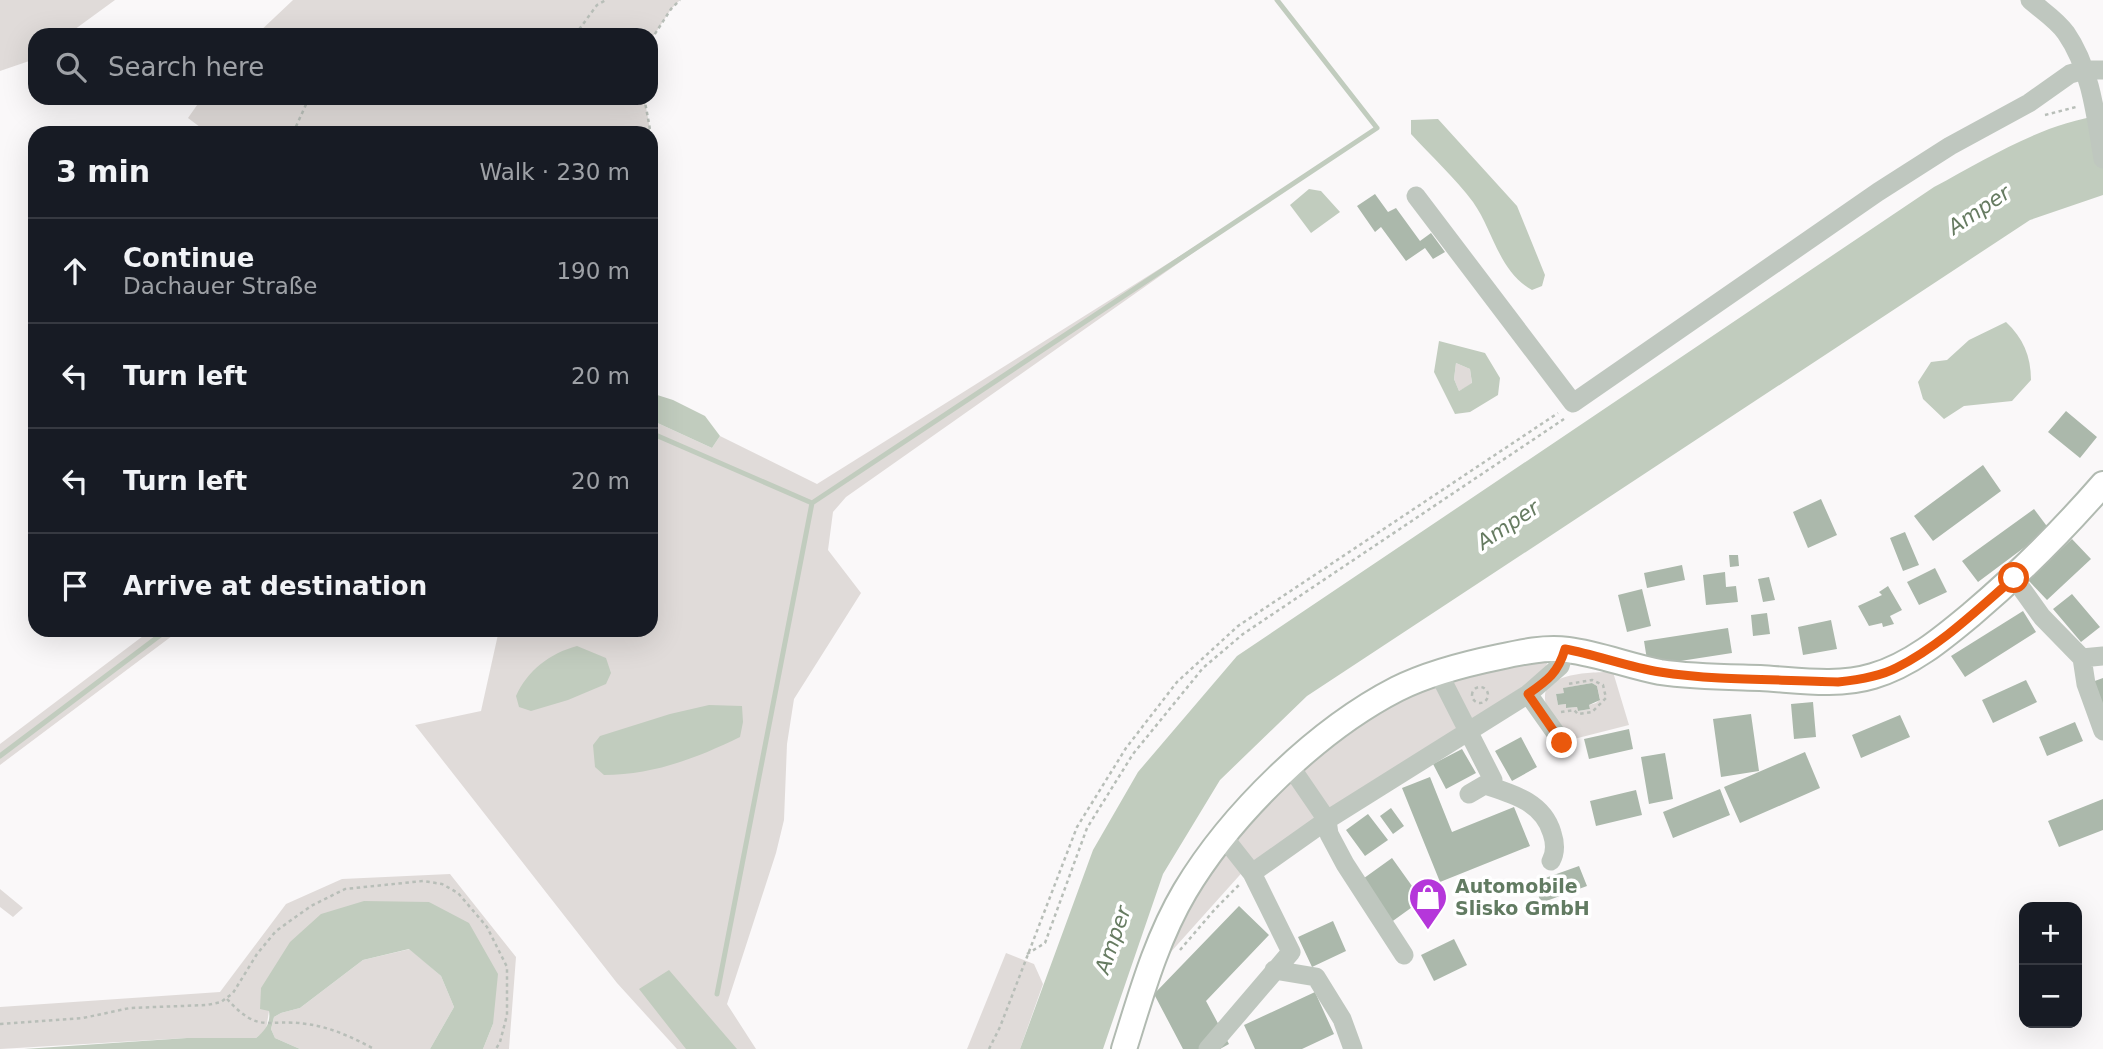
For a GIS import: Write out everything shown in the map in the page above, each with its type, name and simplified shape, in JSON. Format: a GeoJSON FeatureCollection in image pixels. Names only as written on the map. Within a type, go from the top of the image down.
{"type":"FeatureCollection","features":[{"type":"Feature","properties":{"kind":"main road"},"geometry":{"type":"LineString","coordinates":[[1124,1049],[1150,966],[1184,892],[1222,835],[1290,766],[1349,718],[1398,688],[1437,672],[1531,651],[1565,649],[1657,671],[1692,676],[1838,682],[1895,669],[1947,635],[2014,578],[2103,484]]}},
{"type":"Feature","properties":{"kind":"street"},"geometry":{"type":"LineString","coordinates":[[2030,0],[2065,31],[2094,70],[2094,107],[2103,159]]}},
{"type":"Feature","properties":{"kind":"street"},"geometry":{"type":"LineString","coordinates":[[1416,196],[1571,409],[1878,192],[1950,146],[2029,103],[2070,74],[2094,70]]}},
{"type":"Feature","properties":{"kind":"street"},"geometry":{"type":"LineString","coordinates":[[2014,578],[2042,617],[2082,658],[2086,684],[2103,731]]}},
{"type":"Feature","properties":{"kind":"street"},"geometry":{"type":"LineString","coordinates":[[1252,873],[1327,820],[1544,683],[1560,666],[1565,649]]}},
{"type":"Feature","properties":{"kind":"street"},"geometry":{"type":"LineString","coordinates":[[2082,658],[2103,656]]}},
{"type":"Feature","properties":{"kind":"street"},"geometry":{"type":"LineString","coordinates":[[1437,672],[1493,780],[1477,790],[1512,794],[1541,810],[1548,822],[1554,844],[1551,860]]}},
{"type":"Feature","properties":{"kind":"street"},"geometry":{"type":"LineString","coordinates":[[1528,694],[1562,743]]}},
{"type":"Feature","properties":{"kind":"street"},"geometry":{"type":"LineString","coordinates":[[1290,766],[1327,820],[1329,834],[1345,864],[1404,955]]}},
{"type":"Feature","properties":{"kind":"street"},"geometry":{"type":"LineString","coordinates":[[1208,1049],[1291,952],[1252,873],[1222,835]]}},
{"type":"Feature","properties":{"kind":"street"},"geometry":{"type":"LineString","coordinates":[[1274,970],[1316,977],[1342,1019],[1353,1049]]}},
{"type":"Feature","properties":{"kind":"path"},"geometry":{"type":"LineString","coordinates":[[580,28],[597,5],[606,0]]}},
{"type":"Feature","properties":{"kind":"path"},"geometry":{"type":"LineString","coordinates":[[658,29],[680,0]]}},
{"type":"Feature","properties":{"kind":"path"},"geometry":{"type":"LineString","coordinates":[[296,126],[306,105]]}},
{"type":"Feature","properties":{"kind":"path"},"geometry":{"type":"LineString","coordinates":[[645,105],[650,126]]}},
{"type":"Feature","properties":{"kind":"path"},"geometry":{"type":"LineString","coordinates":[[2042,116],[2068,108],[2094,107]]}},
{"type":"Feature","properties":{"kind":"path"},"geometry":{"type":"LineString","coordinates":[[1027,954],[1045,943],[1087,828],[1133,754],[1203,668],[1243,634],[1571,409]]}},
{"type":"Feature","properties":{"kind":"path"},"geometry":{"type":"LineString","coordinates":[[989,1049],[1077,827],[1126,748],[1177,682],[1238,626],[1571,409]]}},
{"type":"Feature","properties":{"kind":"path"},"geometry":{"type":"LineString","coordinates":[[1556,711],[1574,710],[1578,714],[1592,712],[1606,698],[1603,685],[1592,680],[1561,685]]}},
{"type":"Feature","properties":{"kind":"path"},"geometry":{"type":"LineString","coordinates":[[1482,687],[1487,691],[1484,702],[1477,702],[1472,698],[1472,692],[1476,688],[1482,687]]}},
{"type":"Feature","properties":{"kind":"path"},"geometry":{"type":"LineString","coordinates":[[1180,950],[1216,908],[1252,873]]}},
{"type":"Feature","properties":{"kind":"path"},"geometry":{"type":"LineString","coordinates":[[0,1024],[83,1018],[130,1008],[206,1005],[227,999],[276,931],[311,906],[345,890],[423,881],[442,884],[458,893],[487,927],[507,967],[507,1015],[496,1049]]}},
{"type":"Feature","properties":{"kind":"path"},"geometry":{"type":"LineString","coordinates":[[227,999],[243,1017],[259,1023],[306,1024],[331,1030],[374,1049]]}},
{"type":"Feature","properties":{"kind":"shaded area"},"geometry":{"type":"Polygon","coordinates":[[[0,0],[115,0],[77,28],[28,28],[28,61],[0,71],[0,0]]]}},
{"type":"Feature","properties":{"kind":"shaded area"},"geometry":{"type":"Polygon","coordinates":[[[293,0],[680,0],[658,29],[263,28],[293,0]]]}},
{"type":"Feature","properties":{"kind":"shaded area"},"geometry":{"type":"Polygon","coordinates":[[[197,105],[645,105],[650,126],[199,126],[188,118],[197,105]]]}},
{"type":"Feature","properties":{"kind":"shaded area"},"geometry":{"type":"Polygon","coordinates":[[[1261,205],[846,497],[833,512],[828,550],[861,593],[794,699],[787,744],[784,820],[776,853],[727,1004],[756,1049],[677,1049],[617,983],[415,725],[481,711],[497,637],[658,637],[658,423],[712,448],[720,436],[817,484],[1261,205]]]}},
{"type":"Feature","properties":{"kind":"shaded area"},"geometry":{"type":"Polygon","coordinates":[[[1456,363],[1470,369],[1472,384],[1459,391],[1454,379],[1456,363]]]}},
{"type":"Feature","properties":{"kind":"shaded area"},"geometry":{"type":"Polygon","coordinates":[[[142,637],[171,637],[0,765],[0,744],[142,637]]]}},
{"type":"Feature","properties":{"kind":"shaded area"},"geometry":{"type":"Polygon","coordinates":[[[1541,661],[1547,663],[1545,672],[1247,867],[1169,954],[1166,954],[1191,896],[1228,843],[1296,774],[1354,726],[1403,698],[1464,674],[1541,661]]]}},
{"type":"Feature","properties":{"kind":"shaded area"},"geometry":{"type":"Polygon","coordinates":[[[1613,672],[1629,725],[1566,741],[1547,708],[1545,696],[1548,688],[1554,682],[1573,675],[1613,672]],[[1592,683],[1564,688],[1564,693],[1556,694],[1558,705],[1577,707],[1578,711],[1590,709],[1589,705],[1600,699],[1597,686],[1592,683]]]}},
{"type":"Feature","properties":{"kind":"shaded area"},"geometry":{"type":"Polygon","coordinates":[[[450,874],[516,957],[509,1049],[483,1049],[493,1024],[429,902],[269,1011],[266,1030],[256,1038],[187,1038],[0,1049],[0,1007],[220,992],[286,904],[342,879],[450,874]]]}},
{"type":"Feature","properties":{"kind":"shaded area"},"geometry":{"type":"Polygon","coordinates":[[[0,889],[23,908],[13,917],[0,907],[0,889]]]}},
{"type":"Feature","properties":{"kind":"shaded area"},"geometry":{"type":"Polygon","coordinates":[[[410,949],[441,976],[454,1007],[430,1049],[300,1049],[275,1038],[271,1029],[274,1017],[300,1008],[363,960],[410,949]]]}},
{"type":"Feature","properties":{"kind":"shaded area"},"geometry":{"type":"Polygon","coordinates":[[[1006,953],[1034,964],[1043,984],[1020,1049],[967,1049],[1006,953]]]}},
{"type":"Feature","properties":{"kind":"water","name":"Amper"},"geometry":{"type":"Polygon","coordinates":[[[2103,115],[2103,195],[2030,220],[1307,696],[1220,780],[1163,874],[1103,1049],[1020,1049],[1093,850],[1138,772],[1237,656],[1934,187],[2037,134],[2080,119],[2103,115]]]}},
{"type":"Feature","properties":{"kind":"water"},"geometry":{"type":"Polygon","coordinates":[[[1438,119],[1517,206],[1545,275],[1542,286],[1532,290],[1512,273],[1473,202],[1411,134],[1411,120],[1438,119]]]}},
{"type":"Feature","properties":{"kind":"water"},"geometry":{"type":"Polygon","coordinates":[[[1309,189],[1321,191],[1340,212],[1311,233],[1290,205],[1309,189]]]}},
{"type":"Feature","properties":{"kind":"water"},"geometry":{"type":"Polygon","coordinates":[[[2006,322],[2025,348],[2031,380],[2012,401],[1964,406],[1944,419],[1923,399],[1918,382],[1931,362],[1947,360],[1969,340],[2006,322]]]}},
{"type":"Feature","properties":{"kind":"water"},"geometry":{"type":"Polygon","coordinates":[[[1439,341],[1485,353],[1500,378],[1498,395],[1470,412],[1455,414],[1434,372],[1439,341]],[[1456,363],[1454,379],[1459,391],[1472,383],[1470,369],[1456,363]]]}},
{"type":"Feature","properties":{"kind":"water"},"geometry":{"type":"Polygon","coordinates":[[[658,395],[705,416],[720,436],[712,448],[658,423],[658,395]]]}},
{"type":"Feature","properties":{"kind":"water"},"geometry":{"type":"Polygon","coordinates":[[[577,646],[606,658],[611,673],[606,684],[568,700],[531,711],[519,707],[516,696],[533,671],[549,658],[577,646]]]}},
{"type":"Feature","properties":{"kind":"water"},"geometry":{"type":"Polygon","coordinates":[[[709,705],[742,706],[740,737],[708,752],[657,769],[604,775],[595,767],[593,745],[600,736],[709,705]]]}},
{"type":"Feature","properties":{"kind":"water"},"geometry":{"type":"Polygon","coordinates":[[[364,901],[429,902],[469,923],[498,974],[493,1024],[483,1049],[430,1049],[454,1007],[441,976],[409,949],[363,960],[300,1008],[274,1017],[271,1029],[275,1038],[300,1049],[24,1049],[187,1038],[256,1038],[265,1030],[269,1019],[269,1011],[260,1009],[261,988],[290,942],[321,914],[364,901]]]}},
{"type":"Feature","properties":{"kind":"water"},"geometry":{"type":"Polygon","coordinates":[[[669,970],[737,1049],[686,1049],[639,989],[669,970]]]}},
{"type":"Feature","properties":{"kind":"building"},"geometry":{"type":"Polygon","coordinates":[[[1375,194],[1388,212],[1396,208],[1420,241],[1431,233],[1445,252],[1433,259],[1425,248],[1406,261],[1381,227],[1375,232],[1357,206],[1375,194]]]}},
{"type":"Feature","properties":{"kind":"building"},"geometry":{"type":"Polygon","coordinates":[[[2066,411],[2097,437],[2080,458],[2048,432],[2066,411]]]}},
{"type":"Feature","properties":{"kind":"building"},"geometry":{"type":"Polygon","coordinates":[[[1983,465],[2001,491],[1933,541],[1914,516],[1983,465]]]}},
{"type":"Feature","properties":{"kind":"building"},"geometry":{"type":"Polygon","coordinates":[[[1821,499],[1837,535],[1808,548],[1793,512],[1821,499]]]}},
{"type":"Feature","properties":{"kind":"building"},"geometry":{"type":"Polygon","coordinates":[[[2034,509],[2049,529],[1978,582],[1962,561],[2034,509]]]}},
{"type":"Feature","properties":{"kind":"building"},"geometry":{"type":"Polygon","coordinates":[[[1905,532],[1919,565],[1903,571],[1890,538],[1905,532]]]}},
{"type":"Feature","properties":{"kind":"building"},"geometry":{"type":"Polygon","coordinates":[[[2072,539],[2091,559],[2047,600],[2028,580],[2072,539]]]}},
{"type":"Feature","properties":{"kind":"building"},"geometry":{"type":"Polygon","coordinates":[[[1729,555],[1738,555],[1739,566],[1730,567],[1729,555]]]}},
{"type":"Feature","properties":{"kind":"building"},"geometry":{"type":"Polygon","coordinates":[[[1682,565],[1685,580],[1647,588],[1644,573],[1682,565]]]}},
{"type":"Feature","properties":{"kind":"building"},"geometry":{"type":"Polygon","coordinates":[[[1935,568],[1947,592],[1919,605],[1907,582],[1935,568]]]}},
{"type":"Feature","properties":{"kind":"building"},"geometry":{"type":"Polygon","coordinates":[[[1725,572],[1726,587],[1736,586],[1738,602],[1706,605],[1703,575],[1725,572]]]}},
{"type":"Feature","properties":{"kind":"building"},"geometry":{"type":"Polygon","coordinates":[[[1769,577],[1775,600],[1763,602],[1758,579],[1769,577]]]}},
{"type":"Feature","properties":{"kind":"building"},"geometry":{"type":"Polygon","coordinates":[[[1888,586],[1902,610],[1890,616],[1894,624],[1883,627],[1882,623],[1869,626],[1858,606],[1882,595],[1879,592],[1888,586]]]}},
{"type":"Feature","properties":{"kind":"building"},"geometry":{"type":"Polygon","coordinates":[[[1642,589],[1651,626],[1627,632],[1618,595],[1642,589]]]}},
{"type":"Feature","properties":{"kind":"building"},"geometry":{"type":"Polygon","coordinates":[[[2072,594],[2100,627],[2081,642],[2053,609],[2072,594]]]}},
{"type":"Feature","properties":{"kind":"building"},"geometry":{"type":"Polygon","coordinates":[[[2023,611],[2036,632],[1965,677],[1951,656],[2023,611]]]}},
{"type":"Feature","properties":{"kind":"building"},"geometry":{"type":"Polygon","coordinates":[[[1767,613],[1770,634],[1753,636],[1751,615],[1767,613]]]}},
{"type":"Feature","properties":{"kind":"building"},"geometry":{"type":"Polygon","coordinates":[[[1831,620],[1837,649],[1803,655],[1798,627],[1831,620]]]}},
{"type":"Feature","properties":{"kind":"building"},"geometry":{"type":"Polygon","coordinates":[[[1728,628],[1732,653],[1648,666],[1644,641],[1728,628]]]}},
{"type":"Feature","properties":{"kind":"building"},"geometry":{"type":"Polygon","coordinates":[[[2103,678],[2103,710],[2092,682],[2103,678]]]}},
{"type":"Feature","properties":{"kind":"building"},"geometry":{"type":"Polygon","coordinates":[[[2026,680],[2037,702],[1993,723],[1982,700],[2026,680]]]}},
{"type":"Feature","properties":{"kind":"building"},"geometry":{"type":"Polygon","coordinates":[[[1592,683],[1597,686],[1600,700],[1589,705],[1590,709],[1578,711],[1577,707],[1566,708],[1566,704],[1558,705],[1556,694],[1564,693],[1563,688],[1592,683]]]}},
{"type":"Feature","properties":{"kind":"building"},"geometry":{"type":"Polygon","coordinates":[[[1813,702],[1816,737],[1794,739],[1791,704],[1813,702]]]}},
{"type":"Feature","properties":{"kind":"building"},"geometry":{"type":"Polygon","coordinates":[[[1751,714],[1759,771],[1721,777],[1713,719],[1751,714]]]}},
{"type":"Feature","properties":{"kind":"building"},"geometry":{"type":"Polygon","coordinates":[[[1900,715],[1910,737],[1861,758],[1852,735],[1900,715]]]}},
{"type":"Feature","properties":{"kind":"building"},"geometry":{"type":"Polygon","coordinates":[[[2075,722],[2083,741],[2047,756],[2039,737],[2075,722]]]}},
{"type":"Feature","properties":{"kind":"building"},"geometry":{"type":"Polygon","coordinates":[[[1629,729],[1633,749],[1589,759],[1584,739],[1629,729]]]}},
{"type":"Feature","properties":{"kind":"building"},"geometry":{"type":"Polygon","coordinates":[[[1521,737],[1537,767],[1512,781],[1495,751],[1521,737]]]}},
{"type":"Feature","properties":{"kind":"building"},"geometry":{"type":"Polygon","coordinates":[[[1462,749],[1476,773],[1446,789],[1433,764],[1462,749]]]}},
{"type":"Feature","properties":{"kind":"building"},"geometry":{"type":"Polygon","coordinates":[[[1805,752],[1820,788],[1740,823],[1724,787],[1805,752]]]}},
{"type":"Feature","properties":{"kind":"building"},"geometry":{"type":"Polygon","coordinates":[[[1665,753],[1673,799],[1649,804],[1641,757],[1665,753]]]}},
{"type":"Feature","properties":{"kind":"building"},"geometry":{"type":"Polygon","coordinates":[[[1430,777],[1452,832],[1514,807],[1530,846],[1440,882],[1402,788],[1430,777]]]}},
{"type":"Feature","properties":{"kind":"building"},"geometry":{"type":"Polygon","coordinates":[[[1720,789],[1730,815],[1673,838],[1663,812],[1720,789]]]}},
{"type":"Feature","properties":{"kind":"building"},"geometry":{"type":"Polygon","coordinates":[[[1636,790],[1642,815],[1596,826],[1590,801],[1636,790]]]}},
{"type":"Feature","properties":{"kind":"building"},"geometry":{"type":"Polygon","coordinates":[[[2103,799],[2103,830],[2059,847],[2048,821],[2103,799]]]}},
{"type":"Feature","properties":{"kind":"building"},"geometry":{"type":"Polygon","coordinates":[[[1391,808],[1404,826],[1393,834],[1380,816],[1391,808]]]}},
{"type":"Feature","properties":{"kind":"building"},"geometry":{"type":"Polygon","coordinates":[[[1368,814],[1388,840],[1365,856],[1346,830],[1368,814]]]}},
{"type":"Feature","properties":{"kind":"building"},"geometry":{"type":"Polygon","coordinates":[[[1392,858],[1422,900],[1390,923],[1360,881],[1392,858]]]}},
{"type":"Feature","properties":{"kind":"building"},"geometry":{"type":"Polygon","coordinates":[[[1579,866],[1587,886],[1541,903],[1534,882],[1579,866]]]}},
{"type":"Feature","properties":{"kind":"building"},"geometry":{"type":"Polygon","coordinates":[[[1239,906],[1269,935],[1206,1001],[1229,1044],[1220,1049],[1183,1049],[1154,994],[1239,906]]]}},
{"type":"Feature","properties":{"kind":"building"},"geometry":{"type":"Polygon","coordinates":[[[1333,921],[1346,951],[1312,967],[1298,937],[1333,921]]]}},
{"type":"Feature","properties":{"kind":"building"},"geometry":{"type":"Polygon","coordinates":[[[1454,939],[1467,965],[1434,981],[1421,955],[1454,939]]]}},
{"type":"Feature","properties":{"kind":"building"},"geometry":{"type":"Polygon","coordinates":[[[1315,992],[1334,1034],[1302,1049],[1255,1049],[1244,1025],[1315,992]]]}},
{"type":"Feature","properties":{"kind":"waterway"},"geometry":{"type":"LineString","coordinates":[[658,436],[812,503],[1377,128],[1277,0]]}},
{"type":"Feature","properties":{"kind":"waterway"},"geometry":{"type":"LineString","coordinates":[[717,994],[812,503]]}},
{"type":"Feature","properties":{"kind":"waterway"},"geometry":{"type":"LineString","coordinates":[[0,756],[158,637]]}},
{"type":"Feature","properties":{"kind":"place","name":"Automobile Slisko GmbH"},"geometry":{"type":"Point","coordinates":[1428,931]}},
{"type":"Feature","properties":{"kind":"route"},"geometry":{"type":"LineString","coordinates":[[1562,743],[1528,694],[1544,683],[1560,666],[1565,649],[1657,671],[1692,676],[1838,682],[1854,680],[1895,669],[1917,655],[1947,635],[2014,578]]}}]}
